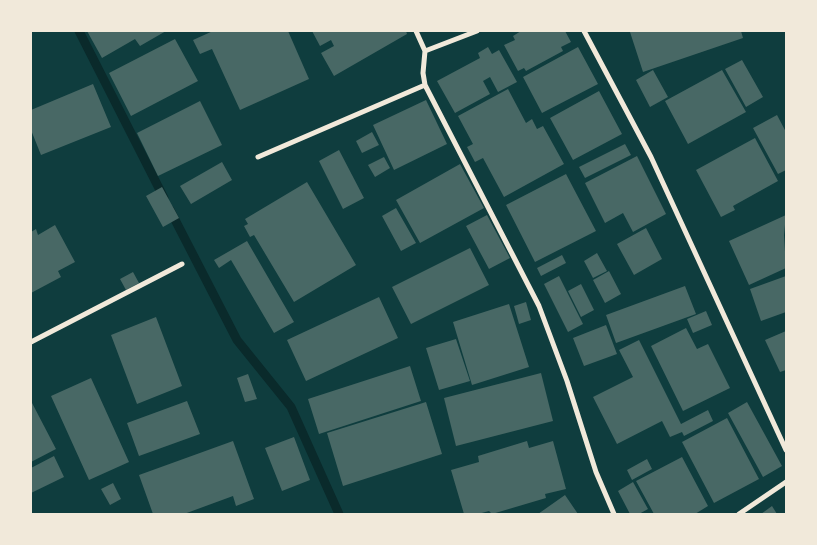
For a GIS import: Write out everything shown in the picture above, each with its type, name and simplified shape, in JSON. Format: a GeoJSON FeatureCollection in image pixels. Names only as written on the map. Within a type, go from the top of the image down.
{"type":"FeatureCollection","features":[{"type":"Feature","properties":{"kind":"street"},"geometry":{"type":"LineString","coordinates":[[416,31],[424,51],[423,73],[425,85],[539,306],[567,381],[596,472],[614,514]]}},
{"type":"Feature","properties":{"kind":"street"},"geometry":{"type":"LineString","coordinates":[[424,51],[478,31]]}},
{"type":"Feature","properties":{"kind":"street"},"geometry":{"type":"LineString","coordinates":[[584,31],[651,156],[786,450]]}},
{"type":"Feature","properties":{"kind":"street"},"geometry":{"type":"LineString","coordinates":[[258,157],[425,85]]}},
{"type":"Feature","properties":{"kind":"street"},"geometry":{"type":"LineString","coordinates":[[31,342],[182,264]]}},
{"type":"Feature","properties":{"kind":"street"},"geometry":{"type":"LineString","coordinates":[[739,514],[786,482]]}},
{"type":"Feature","properties":{"kind":"building"},"geometry":{"type":"Polygon","coordinates":[[[87,31],[166,31],[140,46],[135,39],[102,58],[87,31]]]}},
{"type":"Feature","properties":{"kind":"building"},"geometry":{"type":"Polygon","coordinates":[[[213,31],[288,31],[309,79],[240,110],[212,49],[200,54],[193,40],[213,31]]]}},
{"type":"Feature","properties":{"kind":"building"},"geometry":{"type":"Polygon","coordinates":[[[312,31],[406,31],[407,34],[334,76],[321,53],[334,46],[331,40],[320,46],[312,31]]]}},
{"type":"Feature","properties":{"kind":"building"},"geometry":{"type":"Polygon","coordinates":[[[521,31],[565,31],[571,42],[561,47],[563,51],[526,71],[524,68],[518,71],[504,45],[515,40],[513,36],[521,31]]]}},
{"type":"Feature","properties":{"kind":"building"},"geometry":{"type":"Polygon","coordinates":[[[741,31],[743,38],[643,72],[630,32],[741,31]]]}},
{"type":"Feature","properties":{"kind":"building"},"geometry":{"type":"Polygon","coordinates":[[[175,39],[198,81],[131,116],[109,73],[175,39]]]}},
{"type":"Feature","properties":{"kind":"building"},"geometry":{"type":"Polygon","coordinates":[[[488,47],[492,54],[499,50],[517,82],[498,92],[490,77],[483,81],[490,94],[455,113],[437,81],[480,58],[478,53],[488,47]]]}},
{"type":"Feature","properties":{"kind":"building"},"geometry":{"type":"Polygon","coordinates":[[[578,47],[598,84],[542,113],[523,77],[578,47]]]}},
{"type":"Feature","properties":{"kind":"building"},"geometry":{"type":"Polygon","coordinates":[[[742,60],[763,97],[746,107],[725,69],[742,60]]]}},
{"type":"Feature","properties":{"kind":"building"},"geometry":{"type":"Polygon","coordinates":[[[653,70],[668,97],[650,107],[636,80],[653,70]]]}},
{"type":"Feature","properties":{"kind":"building"},"geometry":{"type":"Polygon","coordinates":[[[722,70],[746,112],[688,144],[665,101],[722,70]]]}},
{"type":"Feature","properties":{"kind":"building"},"geometry":{"type":"Polygon","coordinates":[[[93,84],[111,127],[41,155],[31,130],[31,110],[93,84]]]}},
{"type":"Feature","properties":{"kind":"building"},"geometry":{"type":"Polygon","coordinates":[[[508,89],[526,123],[532,119],[537,129],[543,126],[564,164],[504,197],[483,158],[475,162],[467,147],[473,144],[458,116],[508,89]]]}},
{"type":"Feature","properties":{"kind":"building"},"geometry":{"type":"Polygon","coordinates":[[[599,91],[622,134],[573,160],[550,118],[599,91]]]}},
{"type":"Feature","properties":{"kind":"building"},"geometry":{"type":"Polygon","coordinates":[[[426,100],[447,144],[394,170],[373,125],[426,100]]]}},
{"type":"Feature","properties":{"kind":"building"},"geometry":{"type":"Polygon","coordinates":[[[200,101],[222,145],[158,176],[137,133],[200,101]]]}},
{"type":"Feature","properties":{"kind":"building"},"geometry":{"type":"Polygon","coordinates":[[[777,115],[786,132],[786,170],[778,174],[753,128],[777,115]]]}},
{"type":"Feature","properties":{"kind":"building"},"geometry":{"type":"Polygon","coordinates":[[[372,132],[379,145],[362,153],[356,141],[372,132]]]}},
{"type":"Feature","properties":{"kind":"building"},"geometry":{"type":"Polygon","coordinates":[[[755,138],[778,181],[733,206],[735,210],[721,217],[696,170],[755,138]]]}},
{"type":"Feature","properties":{"kind":"building"},"geometry":{"type":"Polygon","coordinates":[[[625,144],[631,155],[585,178],[579,167],[625,144]]]}},
{"type":"Feature","properties":{"kind":"building"},"geometry":{"type":"Polygon","coordinates":[[[339,150],[364,198],[343,209],[319,161],[339,150]]]}},
{"type":"Feature","properties":{"kind":"building"},"geometry":{"type":"Polygon","coordinates":[[[637,156],[666,214],[633,232],[623,213],[605,223],[585,183],[637,156]]]}},
{"type":"Feature","properties":{"kind":"building"},"geometry":{"type":"Polygon","coordinates":[[[384,157],[390,168],[375,177],[368,165],[384,157]]]}},
{"type":"Feature","properties":{"kind":"building"},"geometry":{"type":"Polygon","coordinates":[[[222,162],[232,180],[191,204],[180,186],[222,162]]]}},
{"type":"Feature","properties":{"kind":"building"},"geometry":{"type":"Polygon","coordinates":[[[460,164],[484,208],[420,243],[396,200],[460,164]]]}},
{"type":"Feature","properties":{"kind":"building"},"geometry":{"type":"Polygon","coordinates":[[[566,174],[596,231],[535,262],[506,205],[566,174]]]}},
{"type":"Feature","properties":{"kind":"building"},"geometry":{"type":"Polygon","coordinates":[[[307,182],[356,265],[294,302],[254,235],[250,237],[244,226],[248,224],[245,219],[307,182]]]}},
{"type":"Feature","properties":{"kind":"building"},"geometry":{"type":"Polygon","coordinates":[[[162,187],[179,218],[163,227],[146,196],[162,187]]]}},
{"type":"Feature","properties":{"kind":"building"},"geometry":{"type":"Polygon","coordinates":[[[396,208],[416,243],[401,251],[382,216],[396,208]]]}},
{"type":"Feature","properties":{"kind":"building"},"geometry":{"type":"Polygon","coordinates":[[[487,215],[510,258],[489,269],[466,226],[487,215]]]}},
{"type":"Feature","properties":{"kind":"building"},"geometry":{"type":"Polygon","coordinates":[[[786,215],[784,235],[786,268],[749,285],[729,241],[786,215]]]}},
{"type":"Feature","properties":{"kind":"building"},"geometry":{"type":"Polygon","coordinates":[[[55,225],[75,262],[58,271],[61,277],[31,293],[31,232],[36,229],[38,235],[55,225]]]}},
{"type":"Feature","properties":{"kind":"building"},"geometry":{"type":"Polygon","coordinates":[[[646,228],[662,259],[634,275],[617,244],[646,228]]]}},
{"type":"Feature","properties":{"kind":"building"},"geometry":{"type":"Polygon","coordinates":[[[247,241],[294,322],[274,333],[231,260],[219,268],[214,260],[247,241]]]}},
{"type":"Feature","properties":{"kind":"building"},"geometry":{"type":"Polygon","coordinates":[[[470,248],[489,285],[411,324],[392,287],[470,248]]]}},
{"type":"Feature","properties":{"kind":"building"},"geometry":{"type":"Polygon","coordinates":[[[597,253],[607,271],[593,278],[584,261],[597,253]]]}},
{"type":"Feature","properties":{"kind":"building"},"geometry":{"type":"Polygon","coordinates":[[[562,255],[566,263],[541,276],[537,268],[562,255]]]}},
{"type":"Feature","properties":{"kind":"building"},"geometry":{"type":"Polygon","coordinates":[[[609,271],[621,294],[605,303],[593,280],[609,271]]]}},
{"type":"Feature","properties":{"kind":"building"},"geometry":{"type":"Polygon","coordinates":[[[133,272],[139,283],[126,290],[120,279],[133,272]]]}},
{"type":"Feature","properties":{"kind":"building"},"geometry":{"type":"Polygon","coordinates":[[[559,276],[583,324],[568,332],[544,284],[559,276]]]}},
{"type":"Feature","properties":{"kind":"building"},"geometry":{"type":"Polygon","coordinates":[[[786,276],[786,312],[761,321],[750,289],[786,276]]]}},
{"type":"Feature","properties":{"kind":"building"},"geometry":{"type":"Polygon","coordinates":[[[581,284],[594,310],[581,317],[568,291],[581,284]]]}},
{"type":"Feature","properties":{"kind":"building"},"geometry":{"type":"Polygon","coordinates":[[[685,286],[696,314],[616,343],[606,315],[685,286]]]}},
{"type":"Feature","properties":{"kind":"building"},"geometry":{"type":"Polygon","coordinates":[[[379,297],[398,338],[306,381],[287,340],[379,297]]]}},
{"type":"Feature","properties":{"kind":"building"},"geometry":{"type":"Polygon","coordinates":[[[526,302],[531,320],[519,324],[514,306],[526,302]]]}},
{"type":"Feature","properties":{"kind":"building"},"geometry":{"type":"Polygon","coordinates":[[[509,304],[529,367],[472,385],[453,322],[509,304]]]}},
{"type":"Feature","properties":{"kind":"building"},"geometry":{"type":"Polygon","coordinates":[[[706,311],[712,325],[693,333],[687,319],[706,311]]]}},
{"type":"Feature","properties":{"kind":"building"},"geometry":{"type":"Polygon","coordinates":[[[156,317],[182,386],[137,404],[111,335],[156,317]]]}},
{"type":"Feature","properties":{"kind":"building"},"geometry":{"type":"Polygon","coordinates":[[[606,325],[617,354],[584,366],[573,338],[606,325]]]}},
{"type":"Feature","properties":{"kind":"building"},"geometry":{"type":"Polygon","coordinates":[[[686,328],[697,349],[708,344],[730,388],[683,411],[651,346],[686,328]]]}},
{"type":"Feature","properties":{"kind":"building"},"geometry":{"type":"Polygon","coordinates":[[[786,331],[786,370],[780,372],[765,340],[786,331]]]}},
{"type":"Feature","properties":{"kind":"building"},"geometry":{"type":"Polygon","coordinates":[[[456,339],[470,381],[439,390],[426,348],[456,339]]]}},
{"type":"Feature","properties":{"kind":"building"},"geometry":{"type":"Polygon","coordinates":[[[639,340],[681,424],[708,410],[713,421],[684,436],[682,432],[670,437],[662,421],[617,444],[593,397],[633,377],[619,350],[639,340]]]}},
{"type":"Feature","properties":{"kind":"building"},"geometry":{"type":"Polygon","coordinates":[[[410,366],[421,401],[319,434],[308,399],[410,366]]]}},
{"type":"Feature","properties":{"kind":"building"},"geometry":{"type":"Polygon","coordinates":[[[541,373],[553,421],[456,446],[444,398],[541,373]]]}},
{"type":"Feature","properties":{"kind":"building"},"geometry":{"type":"Polygon","coordinates":[[[248,374],[257,399],[245,402],[237,378],[248,374]]]}},
{"type":"Feature","properties":{"kind":"building"},"geometry":{"type":"Polygon","coordinates":[[[91,378],[129,462],[89,480],[51,396],[91,378]]]}},
{"type":"Feature","properties":{"kind":"building"},"geometry":{"type":"Polygon","coordinates":[[[31,401],[56,449],[31,462],[31,401]]]}},
{"type":"Feature","properties":{"kind":"building"},"geometry":{"type":"Polygon","coordinates":[[[187,401],[200,434],[139,456],[127,423],[187,401]]]}},
{"type":"Feature","properties":{"kind":"building"},"geometry":{"type":"Polygon","coordinates":[[[426,402],[442,454],[343,486],[327,433],[426,402]]]}},
{"type":"Feature","properties":{"kind":"building"},"geometry":{"type":"Polygon","coordinates":[[[747,402],[782,466],[763,477],[728,413],[747,402]]]}},
{"type":"Feature","properties":{"kind":"building"},"geometry":{"type":"Polygon","coordinates":[[[727,418],[759,479],[714,503],[682,442],[727,418]]]}},
{"type":"Feature","properties":{"kind":"building"},"geometry":{"type":"Polygon","coordinates":[[[294,437],[310,480],[282,491],[265,448],[294,437]]]}},
{"type":"Feature","properties":{"kind":"building"},"geometry":{"type":"Polygon","coordinates":[[[233,441],[254,499],[236,506],[233,496],[184,514],[153,514],[139,475],[233,441]]]}},
{"type":"Feature","properties":{"kind":"building"},"geometry":{"type":"Polygon","coordinates":[[[527,441],[529,448],[553,441],[566,489],[545,494],[546,498],[492,514],[489,511],[478,514],[464,514],[451,470],[479,462],[478,456],[527,441]]]}},
{"type":"Feature","properties":{"kind":"building"},"geometry":{"type":"Polygon","coordinates":[[[54,456],[64,477],[31,493],[31,468],[54,456]]]}},
{"type":"Feature","properties":{"kind":"building"},"geometry":{"type":"Polygon","coordinates":[[[682,457],[708,506],[695,514],[654,514],[636,481],[682,457]]]}},
{"type":"Feature","properties":{"kind":"building"},"geometry":{"type":"Polygon","coordinates":[[[647,459],[652,469],[632,480],[627,470],[647,459]]]}},
{"type":"Feature","properties":{"kind":"building"},"geometry":{"type":"Polygon","coordinates":[[[633,482],[648,509],[639,514],[630,514],[618,491],[633,482]]]}},
{"type":"Feature","properties":{"kind":"building"},"geometry":{"type":"Polygon","coordinates":[[[113,483],[121,499],[110,505],[101,489],[113,483]]]}},
{"type":"Feature","properties":{"kind":"building"},"geometry":{"type":"Polygon","coordinates":[[[565,495],[578,514],[538,514],[565,495]]]}},
{"type":"Feature","properties":{"kind":"building"},"geometry":{"type":"Polygon","coordinates":[[[772,506],[777,514],[761,514],[772,506]]]}},
{"type":"Feature","properties":{"kind":"waterway"},"geometry":{"type":"LineString","coordinates":[[79,31],[164,198]]}},
{"type":"Feature","properties":{"kind":"waterway"},"geometry":{"type":"LineString","coordinates":[[170,210],[237,340],[291,407],[339,514]]}}]}
